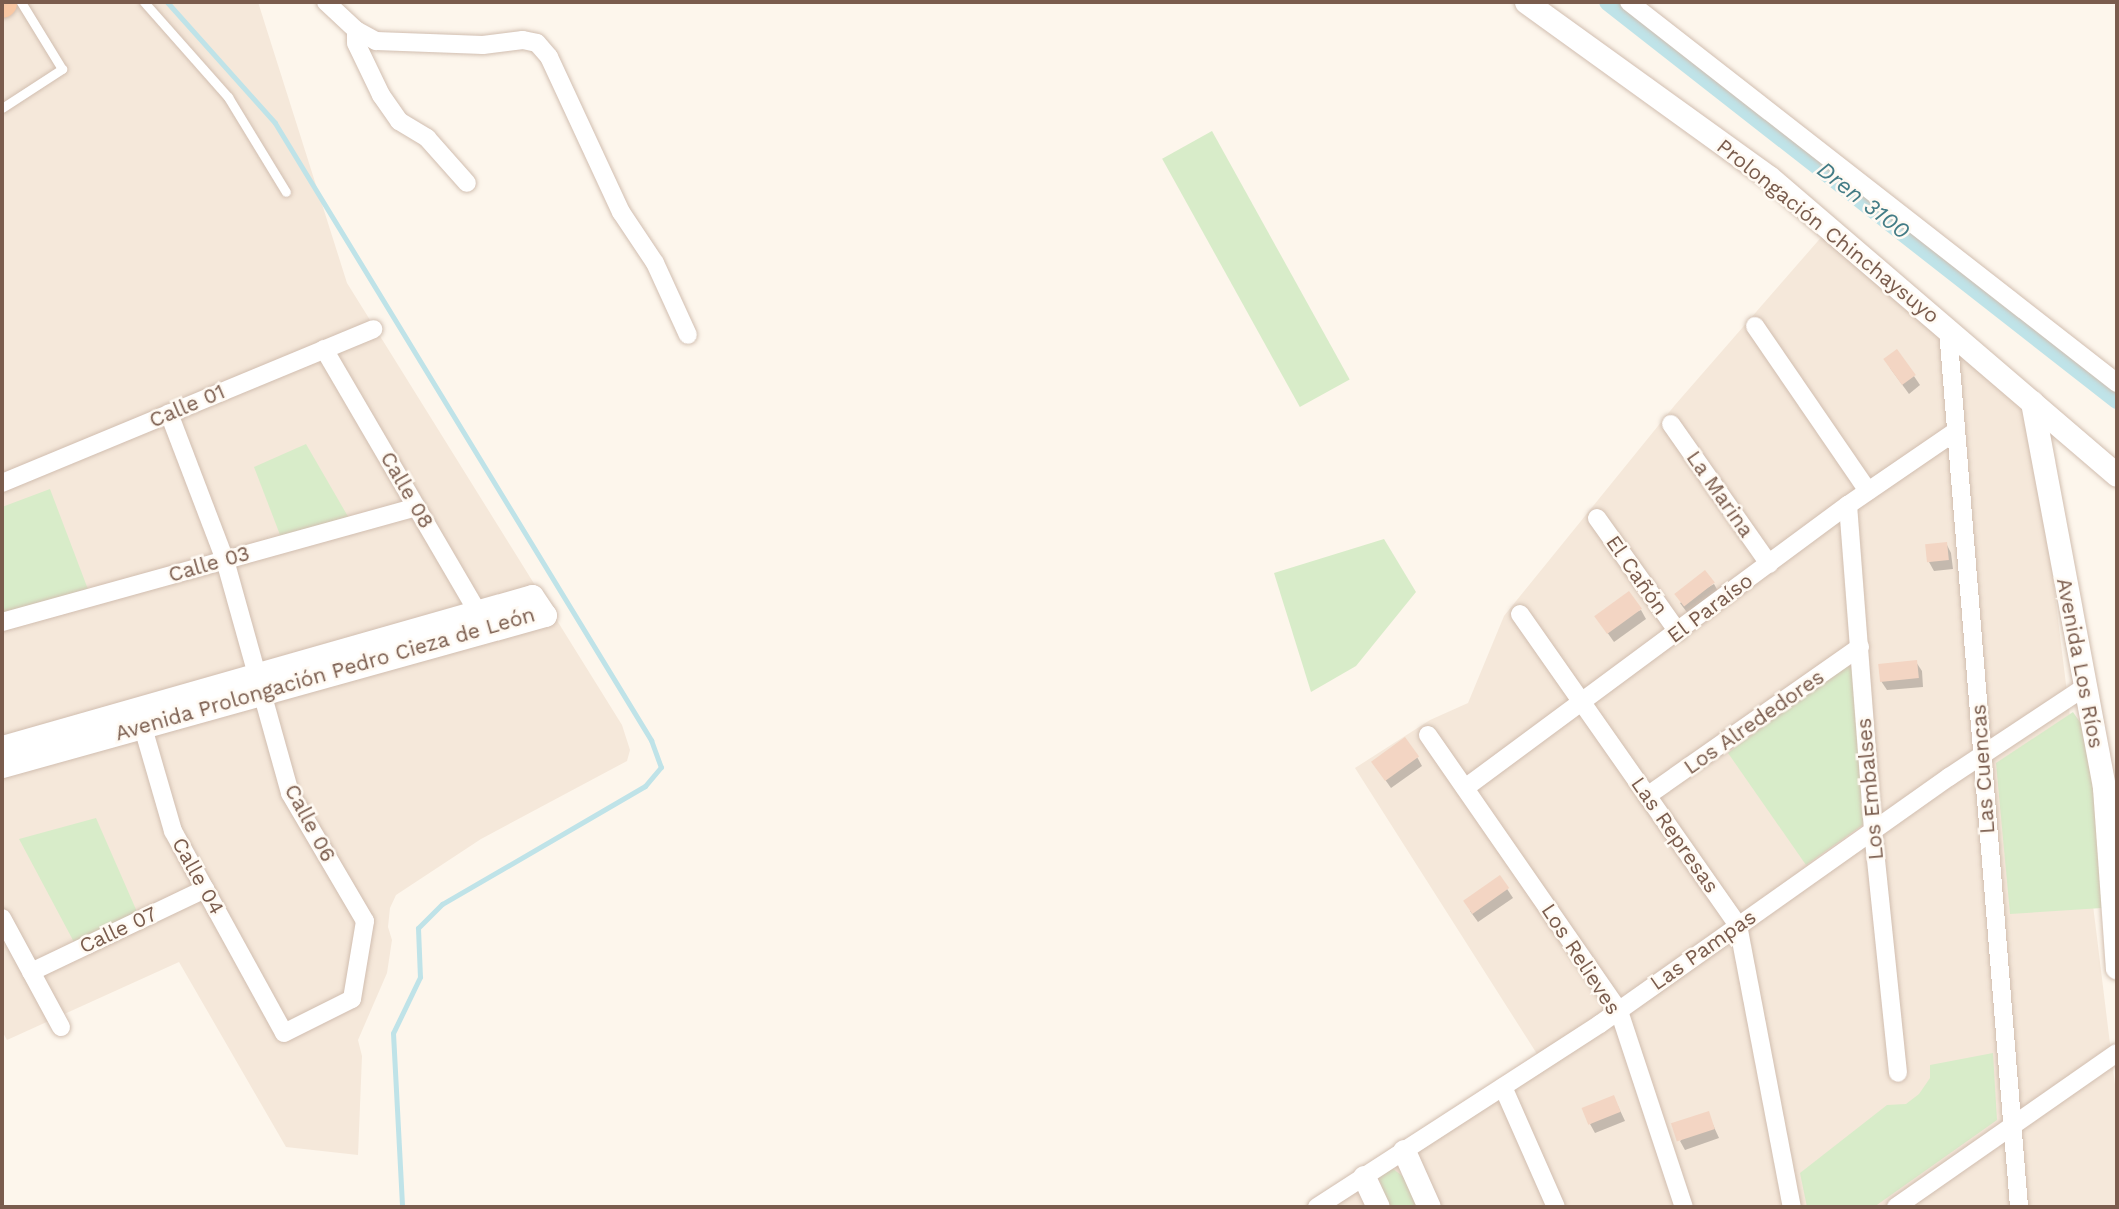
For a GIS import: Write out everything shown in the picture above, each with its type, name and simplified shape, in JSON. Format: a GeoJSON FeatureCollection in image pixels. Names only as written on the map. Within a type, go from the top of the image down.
{"type":"FeatureCollection","features":[{"type":"Feature","properties":{"kind":"street"},"geometry":{"type":"LineString","coordinates":[[326,2],[356,30],[376,41],[483,45],[523,40],[537,43],[549,57],[621,212],[655,263],[688,335]]}},
{"type":"Feature","properties":{"kind":"street","name":"Prolongación Chinchaysuyo"},"geometry":{"type":"LineString","coordinates":[[1527,2],[1769,177],[2117,475]]}},
{"type":"Feature","properties":{"kind":"street"},"geometry":{"type":"LineString","coordinates":[[1629,2],[2117,383]]}},
{"type":"Feature","properties":{"kind":"street"},"geometry":{"type":"LineString","coordinates":[[356,30],[356,43],[381,96],[399,121],[427,138],[467,183]]}},
{"type":"Feature","properties":{"kind":"street"},"geometry":{"type":"LineString","coordinates":[[1755,326],[1868,491]]}},
{"type":"Feature","properties":{"kind":"street","name":"Calle 01"},"geometry":{"type":"LineString","coordinates":[[2,483],[373,329]]}},
{"type":"Feature","properties":{"kind":"street","name":"Las Cuencas"},"geometry":{"type":"LineString","coordinates":[[1948,330],[2019,1207]]}},
{"type":"Feature","properties":{"kind":"street","name":"Calle 08"},"geometry":{"type":"LineString","coordinates":[[324,349],[483,621]]}},
{"type":"Feature","properties":{"kind":"street","name":"Avenida Los Ríos"},"geometry":{"type":"LineString","coordinates":[[2032,402],[2104,788],[2117,968]]}},
{"type":"Feature","properties":{"kind":"street","name":"Calle 06"},"geometry":{"type":"LineString","coordinates":[[169,413],[225,559],[290,793],[365,921],[352,999],[284,1033]]}},
{"type":"Feature","properties":{"kind":"street","name":"La Marina"},"geometry":{"type":"LineString","coordinates":[[1671,424],[1769,564]]}},
{"type":"Feature","properties":{"kind":"street","name":"El Paraíso"},"geometry":{"type":"LineString","coordinates":[[1465,788],[1583,704],[1848,505],[1956,431]]}},
{"type":"Feature","properties":{"kind":"street","name":"Los Embalses"},"geometry":{"type":"LineString","coordinates":[[1848,505],[1873,831],[1898,1073]]}},
{"type":"Feature","properties":{"kind":"street","name":"Calle 03"},"geometry":{"type":"LineString","coordinates":[[2,622],[416,506]]}},
{"type":"Feature","properties":{"kind":"street","name":"El Cañón"},"geometry":{"type":"LineString","coordinates":[[1597,518],[1678,632]]}},
{"type":"Feature","properties":{"kind":"street","name":"Las Represas"},"geometry":{"type":"LineString","coordinates":[[1520,614],[1738,925],[1792,1207]]}},
{"type":"Feature","properties":{"kind":"street","name":"Avenida Prolongación Pedro Cieza de León"},"geometry":{"type":"LineString","coordinates":[[2,747],[140,717],[483,621]]}},
{"type":"Feature","properties":{"kind":"street","name":"Los Alrededores"},"geometry":{"type":"LineString","coordinates":[[1647,796],[1860,647]]}},
{"type":"Feature","properties":{"kind":"street","name":"Las Pampas"},"geometry":{"type":"LineString","coordinates":[[1317,1207],[1619,1011],[1982,755],[2085,687]]}},
{"type":"Feature","properties":{"kind":"street","name":"Avenida Prolongación Pedro Cieza de León"},"geometry":{"type":"LineString","coordinates":[[2,766],[140,717]]}},
{"type":"Feature","properties":{"kind":"street","name":"Calle 04"},"geometry":{"type":"LineString","coordinates":[[140,717],[173,831],[284,1033]]}},
{"type":"Feature","properties":{"kind":"street","name":"Los Relieves"},"geometry":{"type":"LineString","coordinates":[[1428,735],[1619,1011],[1684,1207]]}},
{"type":"Feature","properties":{"kind":"street","name":"Calle 07"},"geometry":{"type":"LineString","coordinates":[[31,972],[205,889]]}},
{"type":"Feature","properties":{"kind":"street"},"geometry":{"type":"LineString","coordinates":[[2,918],[61,1027]]}},
{"type":"Feature","properties":{"kind":"street"},"geometry":{"type":"LineString","coordinates":[[1896,1207],[2117,1053]]}},
{"type":"Feature","properties":{"kind":"street"},"geometry":{"type":"LineString","coordinates":[[1503,1087],[1556,1207]]}},
{"type":"Feature","properties":{"kind":"street"},"geometry":{"type":"LineString","coordinates":[[1404,1151],[1429,1207]]}},
{"type":"Feature","properties":{"kind":"street"},"geometry":{"type":"LineString","coordinates":[[1364,1177],[1378,1207]]}},
{"type":"Feature","properties":{"kind":"lane"},"geometry":{"type":"LineString","coordinates":[[2,108],[62,69],[21,2]]}},
{"type":"Feature","properties":{"kind":"lane"},"geometry":{"type":"LineString","coordinates":[[144,2],[228,97],[286,192]]}},
{"type":"Feature","properties":{"kind":"shaded area"},"geometry":{"type":"Polygon","coordinates":[[[2,2],[258,2],[347,283],[622,725],[630,750],[627,761],[481,839],[396,895],[390,908],[388,927],[392,940],[387,973],[358,1040],[362,1056],[358,1155],[286,1147],[179,962],[7,1040],[2,1031],[2,2]]]}},
{"type":"Feature","properties":{"kind":"shaded area"},"geometry":{"type":"Polygon","coordinates":[[[1824,234],[2033,415],[2117,1101],[2117,1207],[1305,1207],[1537,1054],[1355,768],[1430,720],[1468,703],[1504,616],[1675,405],[1824,234]]]}},
{"type":"Feature","properties":{"kind":"green space"},"geometry":{"type":"Polygon","coordinates":[[[1212,131],[1350,379],[1300,407],[1162,159],[1212,131]]]}},
{"type":"Feature","properties":{"kind":"green space"},"geometry":{"type":"Polygon","coordinates":[[[306,444],[350,520],[282,540],[254,467],[306,444]]]}},
{"type":"Feature","properties":{"kind":"green space"},"geometry":{"type":"Polygon","coordinates":[[[50,489],[89,592],[2,616],[2,507],[50,489]]]}},
{"type":"Feature","properties":{"kind":"green space"},"geometry":{"type":"Polygon","coordinates":[[[1384,539],[1416,592],[1356,666],[1311,692],[1274,573],[1384,539]]]}},
{"type":"Feature","properties":{"kind":"green space"},"geometry":{"type":"Polygon","coordinates":[[[1845,666],[1856,667],[1864,824],[1806,865],[1728,753],[1845,666]]]}},
{"type":"Feature","properties":{"kind":"green space"},"geometry":{"type":"Polygon","coordinates":[[[2073,712],[2082,725],[2095,802],[2102,908],[2010,914],[1996,763],[2073,712]]]}},
{"type":"Feature","properties":{"kind":"green space"},"geometry":{"type":"Polygon","coordinates":[[[96,818],[138,914],[75,944],[19,839],[96,818]]]}},
{"type":"Feature","properties":{"kind":"green space"},"geometry":{"type":"Polygon","coordinates":[[[1993,1053],[1997,1120],[1874,1207],[1807,1207],[1800,1173],[1887,1105],[1906,1104],[1919,1094],[1930,1078],[1930,1065],[1993,1053]]]}},
{"type":"Feature","properties":{"kind":"green space"},"geometry":{"type":"Polygon","coordinates":[[[1392,1168],[1405,1178],[1418,1207],[1388,1207],[1379,1178],[1392,1168]]]}},
{"type":"Feature","properties":{"kind":"building"},"geometry":{"type":"Polygon","coordinates":[[[1897,349],[1916,375],[1902,385],[1883,359],[1897,349]]]}},
{"type":"Feature","properties":{"kind":"building"},"geometry":{"type":"Polygon","coordinates":[[[1947,542],[1949,560],[1927,562],[1925,544],[1947,542]]]}},
{"type":"Feature","properties":{"kind":"building"},"geometry":{"type":"Polygon","coordinates":[[[1705,570],[1715,583],[1684,607],[1674,594],[1705,570]]]}},
{"type":"Feature","properties":{"kind":"building"},"geometry":{"type":"Polygon","coordinates":[[[1629,591],[1642,609],[1607,634],[1594,616],[1629,591]]]}},
{"type":"Feature","properties":{"kind":"building"},"geometry":{"type":"Polygon","coordinates":[[[1917,660],[1919,678],[1880,682],[1878,664],[1917,660]]]}},
{"type":"Feature","properties":{"kind":"building"},"geometry":{"type":"Polygon","coordinates":[[[1405,737],[1419,756],[1385,781],[1371,762],[1405,737]]]}},
{"type":"Feature","properties":{"kind":"building"},"geometry":{"type":"Polygon","coordinates":[[[1500,875],[1509,888],[1472,914],[1463,901],[1500,875]]]}},
{"type":"Feature","properties":{"kind":"building"},"geometry":{"type":"Polygon","coordinates":[[[1614,1095],[1621,1112],[1588,1125],[1582,1108],[1614,1095]]]}},
{"type":"Feature","properties":{"kind":"building"},"geometry":{"type":"Polygon","coordinates":[[[1709,1111],[1715,1129],[1677,1141],[1671,1123],[1709,1111]]]}},
{"type":"Feature","properties":{"kind":"waterway"},"geometry":{"type":"LineString","coordinates":[[167,2],[275,123],[651,740],[661,767],[645,786],[442,904],[418,928],[420,977],[393,1033],[402,1207]]}},
{"type":"Feature","properties":{"kind":"waterway","name":"Dren 3100"},"geometry":{"type":"LineString","coordinates":[[1608,2],[2117,400]]}}]}
